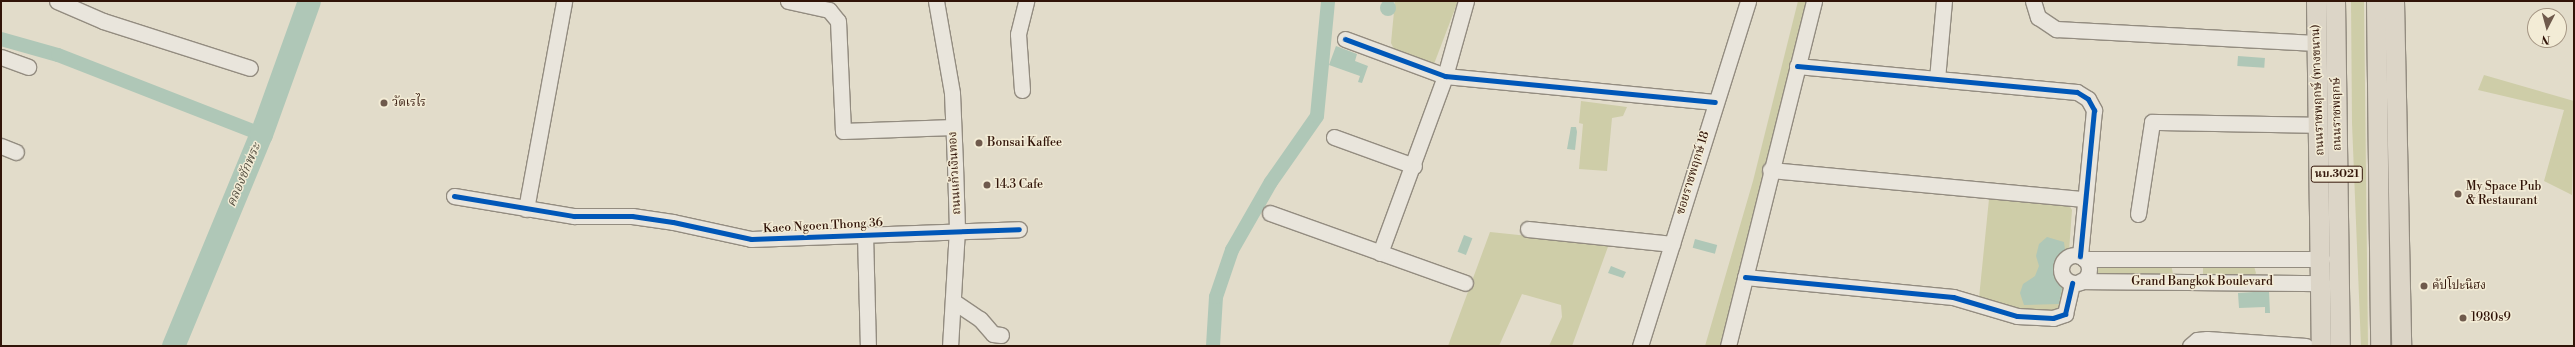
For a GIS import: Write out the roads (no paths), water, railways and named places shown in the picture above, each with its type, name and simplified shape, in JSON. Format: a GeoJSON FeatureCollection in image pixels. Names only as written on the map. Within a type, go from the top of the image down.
{"type":"FeatureCollection","features":[{"type":"Feature","properties":{"kind":"main road","name":"ถนนราชพฤกษ์ (ทางขนาน)"},"geometry":{"type":"LineString","coordinates":[[2316,1],[2322,258],[2321,346]]}},
{"type":"Feature","properties":{"kind":"main road","name":"ถนนราชพฤกษ์"},"geometry":{"type":"LineString","coordinates":[[2335,1],[2340,346]]}},
{"type":"Feature","properties":{"kind":"main road","name":"นบ.3021"},"geometry":{"type":"LineString","coordinates":[[2376,1],[2380,346]]}},
{"type":"Feature","properties":{"kind":"main road"},"geometry":{"type":"LineString","coordinates":[[2379,217],[2387,194],[2387,1]]}},
{"type":"Feature","properties":{"kind":"main road"},"geometry":{"type":"LineString","coordinates":[[2394,1],[2401,346]]}},
{"type":"Feature","properties":{"kind":"main road"},"geometry":{"type":"LineString","coordinates":[[2322,283],[2335,346]]}},
{"type":"Feature","properties":{"kind":"street"},"geometry":{"type":"LineString","coordinates":[[57,1],[79,5],[103,21],[250,68]]}},
{"type":"Feature","properties":{"kind":"street"},"geometry":{"type":"LineString","coordinates":[[526,209],[564,1]]}},
{"type":"Feature","properties":{"kind":"street"},"geometry":{"type":"LineString","coordinates":[[788,1],[829,10],[838,21],[842,131],[953,127]]}},
{"type":"Feature","properties":{"kind":"street","name":"ถนนแก้วเงินทอง"},"geometry":{"type":"LineString","coordinates":[[936,1],[952,93],[957,230],[950,346]]}},
{"type":"Feature","properties":{"kind":"street"},"geometry":{"type":"LineString","coordinates":[[1022,90],[1018,34],[1026,1]]}},
{"type":"Feature","properties":{"kind":"street"},"geometry":{"type":"LineString","coordinates":[[1380,253],[1414,166],[1445,76],[1466,1]]}},
{"type":"Feature","properties":{"kind":"street","name":"ซอยราชพฤกษ์ 18"},"geometry":{"type":"LineString","coordinates":[[1640,346],[1715,102],[1748,1]]}},
{"type":"Feature","properties":{"kind":"street"},"geometry":{"type":"LineString","coordinates":[[1728,346],[1770,170],[1814,1]]}},
{"type":"Feature","properties":{"kind":"street"},"geometry":{"type":"LineString","coordinates":[[1938,79],[1944,1]]}},
{"type":"Feature","properties":{"kind":"street"},"geometry":{"type":"LineString","coordinates":[[2033,1],[2038,17],[2056,29],[2316,44]]}},
{"type":"Feature","properties":{"kind":"street"},"geometry":{"type":"LineString","coordinates":[[1345,39],[1445,76],[1715,102]]}},
{"type":"Feature","properties":{"kind":"street"},"geometry":{"type":"LineString","coordinates":[[1,57],[28,67]]}},
{"type":"Feature","properties":{"kind":"street"},"geometry":{"type":"LineString","coordinates":[[1745,276],[1953,296],[2018,316],[2053,318],[2065,314],[2077,282],[2089,271],[2082,257],[2085,199],[2094,110],[2088,99],[2077,92],[1797,66]]}},
{"type":"Feature","properties":{"kind":"street"},"geometry":{"type":"LineString","coordinates":[[2138,214],[2152,122],[2320,125]]}},
{"type":"Feature","properties":{"kind":"street"},"geometry":{"type":"LineString","coordinates":[[1334,137],[1414,166]]}},
{"type":"Feature","properties":{"kind":"street"},"geometry":{"type":"LineString","coordinates":[[1,146],[16,152]]}},
{"type":"Feature","properties":{"kind":"street"},"geometry":{"type":"LineString","coordinates":[[1770,170],[2085,199]]}},
{"type":"Feature","properties":{"kind":"street","name":"Kaeo Ngoen Thong 36"},"geometry":{"type":"LineString","coordinates":[[454,196],[475,197],[526,209],[574,216],[632,216],[751,239],[957,230],[1018,229]]}},
{"type":"Feature","properties":{"kind":"street"},"geometry":{"type":"LineString","coordinates":[[1270,214],[1465,283]]}},
{"type":"Feature","properties":{"kind":"street"},"geometry":{"type":"LineString","coordinates":[[1528,229],[1672,244]]}},
{"type":"Feature","properties":{"kind":"street"},"geometry":{"type":"LineString","coordinates":[[865,234],[868,346]]}},
{"type":"Feature","properties":{"kind":"street","name":"Grand Bangkok Boulevard"},"geometry":{"type":"LineString","coordinates":[[2322,258],[2180,259],[2071,256],[2062,266],[2062,275],[2077,282],[2322,283]]}},
{"type":"Feature","properties":{"kind":"street"},"geometry":{"type":"LineString","coordinates":[[2199,258],[2199,282]]}},
{"type":"Feature","properties":{"kind":"street"},"geometry":{"type":"LineString","coordinates":[[2179,282],[2180,259]]}},
{"type":"Feature","properties":{"kind":"street"},"geometry":{"type":"LineString","coordinates":[[953,302],[980,318],[993,334],[1001,334]]}},
{"type":"Feature","properties":{"kind":"street"},"geometry":{"type":"LineString","coordinates":[[2190,346],[2197,340],[2207,339],[2306,346]]}},
{"type":"Feature","properties":{"kind":"waterway","name":"คลองชักพระ"},"geometry":{"type":"LineString","coordinates":[[173,346],[261,134],[309,1]]}},
{"type":"Feature","properties":{"kind":"waterway"},"geometry":{"type":"LineString","coordinates":[[1213,346],[1216,297],[1232,250],[1271,182],[1317,116],[1328,1]]}},
{"type":"Feature","properties":{"kind":"waterway"},"geometry":{"type":"LineString","coordinates":[[1,39],[58,55],[261,134]]}},
{"type":"Feature","properties":{"kind":"place","name":"วัดเรไร"},"geometry":{"type":"Point","coordinates":[384,103]}},
{"type":"Feature","properties":{"kind":"place","name":"Bonsai Kaffee"},"geometry":{"type":"Point","coordinates":[979,143]}},
{"type":"Feature","properties":{"kind":"place","name":"14.3 Cafe"},"geometry":{"type":"Point","coordinates":[987,185]}},
{"type":"Feature","properties":{"kind":"place","name":"My Space Pub & Restaurant"},"geometry":{"type":"Point","coordinates":[2458,194]}},
{"type":"Feature","properties":{"kind":"place","name":"คัปโปะนิฮง"},"geometry":{"type":"Point","coordinates":[2424,286]}},
{"type":"Feature","properties":{"kind":"place","name":"1980s9"},"geometry":{"type":"Point","coordinates":[2463,318]}}]}
